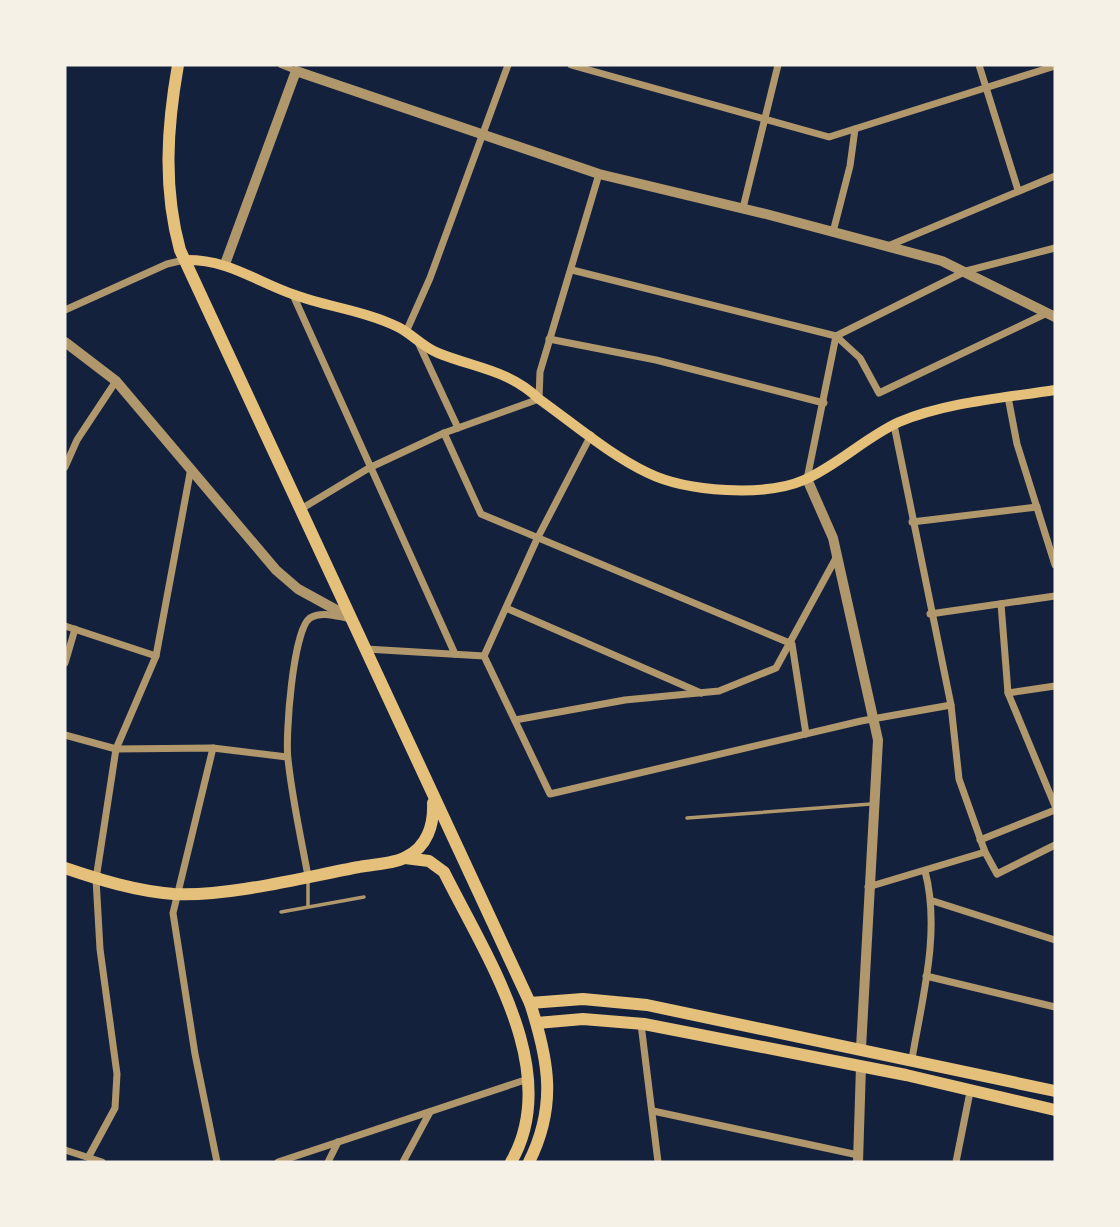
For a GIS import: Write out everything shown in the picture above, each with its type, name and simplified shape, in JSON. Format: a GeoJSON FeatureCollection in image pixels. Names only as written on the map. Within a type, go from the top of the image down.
{"type":"FeatureCollection","features":[{"type":"Feature","properties":{"kind":"main road"},"geometry":{"type":"LineString","coordinates":[[178,65],[170,108],[168,166],[176,235],[184,260],[530,1003],[537,1023],[549,1096],[547,1118],[529,1162]]}},
{"type":"Feature","properties":{"kind":"main road"},"geometry":{"type":"LineString","coordinates":[[184,260],[208,259],[225,264],[293,295],[406,332],[436,352],[512,377],[539,399],[650,474],[683,483],[770,491],[807,479],[894,425],[952,407],[1055,390]]}},
{"type":"Feature","properties":{"kind":"main road"},"geometry":{"type":"LineString","coordinates":[[405,858],[421,847],[430,832],[434,816],[433,798]]}},
{"type":"Feature","properties":{"kind":"main road"},"geometry":{"type":"LineString","coordinates":[[65,867],[96,879],[176,894],[224,890],[405,858],[429,860],[444,872],[510,1006],[528,1079],[529,1110],[524,1140],[511,1162]]}},
{"type":"Feature","properties":{"kind":"main road"},"geometry":{"type":"LineString","coordinates":[[530,1003],[583,999],[647,1005],[861,1048],[1055,1092],[1054,1110],[861,1066],[641,1024],[583,1019],[537,1023]]}},
{"type":"Feature","properties":{"kind":"main road"},"geometry":{"type":"LineString","coordinates":[[861,1048],[861,1066]]}},
{"type":"Feature","properties":{"kind":"street"},"geometry":{"type":"LineString","coordinates":[[281,65],[297,68],[599,174],[887,246],[966,271],[1051,315]]}},
{"type":"Feature","properties":{"kind":"street"},"geometry":{"type":"LineString","coordinates":[[406,332],[430,278],[508,65]]}},
{"type":"Feature","properties":{"kind":"street"},"geometry":{"type":"LineString","coordinates":[[571,65],[829,137],[1055,66]]}},
{"type":"Feature","properties":{"kind":"street"},"geometry":{"type":"LineString","coordinates":[[743,208],[778,65]]}},
{"type":"Feature","properties":{"kind":"street"},"geometry":{"type":"LineString","coordinates":[[979,65],[1018,190]]}},
{"type":"Feature","properties":{"kind":"street"},"geometry":{"type":"LineString","coordinates":[[225,264],[297,68]]}},
{"type":"Feature","properties":{"kind":"street"},"geometry":{"type":"LineString","coordinates":[[833,232],[850,166],[855,129]]}},
{"type":"Feature","properties":{"kind":"street"},"geometry":{"type":"LineString","coordinates":[[301,509],[369,468],[444,433],[539,399],[540,372],[599,174]]}},
{"type":"Feature","properties":{"kind":"street"},"geometry":{"type":"LineString","coordinates":[[887,246],[1055,176]]}},
{"type":"Feature","properties":{"kind":"street"},"geometry":{"type":"LineString","coordinates":[[836,336],[966,271],[1055,248]]}},
{"type":"Feature","properties":{"kind":"street"},"geometry":{"type":"LineString","coordinates":[[65,310],[167,264],[184,260]]}},
{"type":"Feature","properties":{"kind":"street"},"geometry":{"type":"LineString","coordinates":[[572,270],[836,336],[860,358],[879,393],[1051,315]]}},
{"type":"Feature","properties":{"kind":"street"},"geometry":{"type":"LineString","coordinates":[[293,295],[455,654]]}},
{"type":"Feature","properties":{"kind":"street"},"geometry":{"type":"LineString","coordinates":[[836,336],[807,479],[825,516],[878,740],[861,1048]]}},
{"type":"Feature","properties":{"kind":"street"},"geometry":{"type":"LineString","coordinates":[[549,339],[656,360],[824,403]]}},
{"type":"Feature","properties":{"kind":"street"},"geometry":{"type":"LineString","coordinates":[[417,340],[458,428]]}},
{"type":"Feature","properties":{"kind":"street"},"geometry":{"type":"LineString","coordinates":[[65,342],[116,381],[276,570],[298,589],[352,618]]}},
{"type":"Feature","properties":{"kind":"street"},"geometry":{"type":"LineString","coordinates":[[65,467],[77,440],[116,381]]}},
{"type":"Feature","properties":{"kind":"street"},"geometry":{"type":"LineString","coordinates":[[1008,397],[1017,444],[1055,565]]}},
{"type":"Feature","properties":{"kind":"street"},"geometry":{"type":"LineString","coordinates":[[894,425],[930,614],[951,705],[959,779],[980,840],[997,874],[1055,845]]}},
{"type":"Feature","properties":{"kind":"street"},"geometry":{"type":"LineString","coordinates":[[444,433],[481,514],[792,644]]}},
{"type":"Feature","properties":{"kind":"street"},"geometry":{"type":"LineString","coordinates":[[591,435],[537,539],[484,656],[550,793],[806,734],[951,705]]}},
{"type":"Feature","properties":{"kind":"street"},"geometry":{"type":"LineString","coordinates":[[89,1156],[115,1108],[117,1074],[100,949],[96,879],[116,750],[156,656],[191,468]]}},
{"type":"Feature","properties":{"kind":"street"},"geometry":{"type":"LineString","coordinates":[[912,522],[1037,507]]}},
{"type":"Feature","properties":{"kind":"street"},"geometry":{"type":"LineString","coordinates":[[1047,539],[1055,533]]}},
{"type":"Feature","properties":{"kind":"street"},"geometry":{"type":"LineString","coordinates":[[514,720],[625,700],[719,691],[776,668],[792,644],[836,558]]}},
{"type":"Feature","properties":{"kind":"street"},"geometry":{"type":"LineString","coordinates":[[930,614],[1055,596]]}},
{"type":"Feature","properties":{"kind":"street"},"geometry":{"type":"LineString","coordinates":[[980,840],[1055,808],[1008,693],[1001,604]]}},
{"type":"Feature","properties":{"kind":"street"},"geometry":{"type":"LineString","coordinates":[[506,607],[702,693]]}},
{"type":"Feature","properties":{"kind":"street"},"geometry":{"type":"LineString","coordinates":[[308,876],[287,757],[294,667],[304,625],[310,618],[321,614],[352,618]]}},
{"type":"Feature","properties":{"kind":"street"},"geometry":{"type":"LineString","coordinates":[[65,626],[156,656]]}},
{"type":"Feature","properties":{"kind":"street"},"geometry":{"type":"LineString","coordinates":[[65,663],[75,629]]}},
{"type":"Feature","properties":{"kind":"street"},"geometry":{"type":"LineString","coordinates":[[792,644],[806,734]]}},
{"type":"Feature","properties":{"kind":"street"},"geometry":{"type":"LineString","coordinates":[[366,649],[484,656]]}},
{"type":"Feature","properties":{"kind":"street"},"geometry":{"type":"LineString","coordinates":[[1008,693],[1055,686]]}},
{"type":"Feature","properties":{"kind":"street"},"geometry":{"type":"LineString","coordinates":[[65,735],[116,750],[213,748],[287,757]]}},
{"type":"Feature","properties":{"kind":"street"},"geometry":{"type":"LineString","coordinates":[[213,748],[173,913],[195,1055],[217,1162]]}},
{"type":"Feature","properties":{"kind":"street"},"geometry":{"type":"LineString","coordinates":[[868,887],[985,852]]}},
{"type":"Feature","properties":{"kind":"street"},"geometry":{"type":"LineString","coordinates":[[912,1059],[926,976],[933,901],[925,871]]}},
{"type":"Feature","properties":{"kind":"street"},"geometry":{"type":"LineString","coordinates":[[933,901],[1055,940]]}},
{"type":"Feature","properties":{"kind":"street"},"geometry":{"type":"LineString","coordinates":[[926,976],[1055,1007]]}},
{"type":"Feature","properties":{"kind":"street"},"geometry":{"type":"LineString","coordinates":[[641,1024],[658,1162]]}},
{"type":"Feature","properties":{"kind":"street"},"geometry":{"type":"LineString","coordinates":[[653,1111],[858,1159],[861,1066]]}},
{"type":"Feature","properties":{"kind":"street"},"geometry":{"type":"LineString","coordinates":[[278,1162],[528,1079]]}},
{"type":"Feature","properties":{"kind":"street"},"geometry":{"type":"LineString","coordinates":[[956,1162],[970,1092]]}},
{"type":"Feature","properties":{"kind":"street"},"geometry":{"type":"LineString","coordinates":[[403,1162],[430,1112]]}},
{"type":"Feature","properties":{"kind":"street"},"geometry":{"type":"LineString","coordinates":[[328,1162],[338,1142]]}},
{"type":"Feature","properties":{"kind":"street"},"geometry":{"type":"LineString","coordinates":[[65,1150],[102,1162]]}},
{"type":"Feature","properties":{"kind":"lane"},"geometry":{"type":"LineString","coordinates":[[687,818],[874,803]]}},
{"type":"Feature","properties":{"kind":"lane"},"geometry":{"type":"LineString","coordinates":[[308,876],[308,906]]}},
{"type":"Feature","properties":{"kind":"lane"},"geometry":{"type":"LineString","coordinates":[[281,912],[364,897]]}}]}
